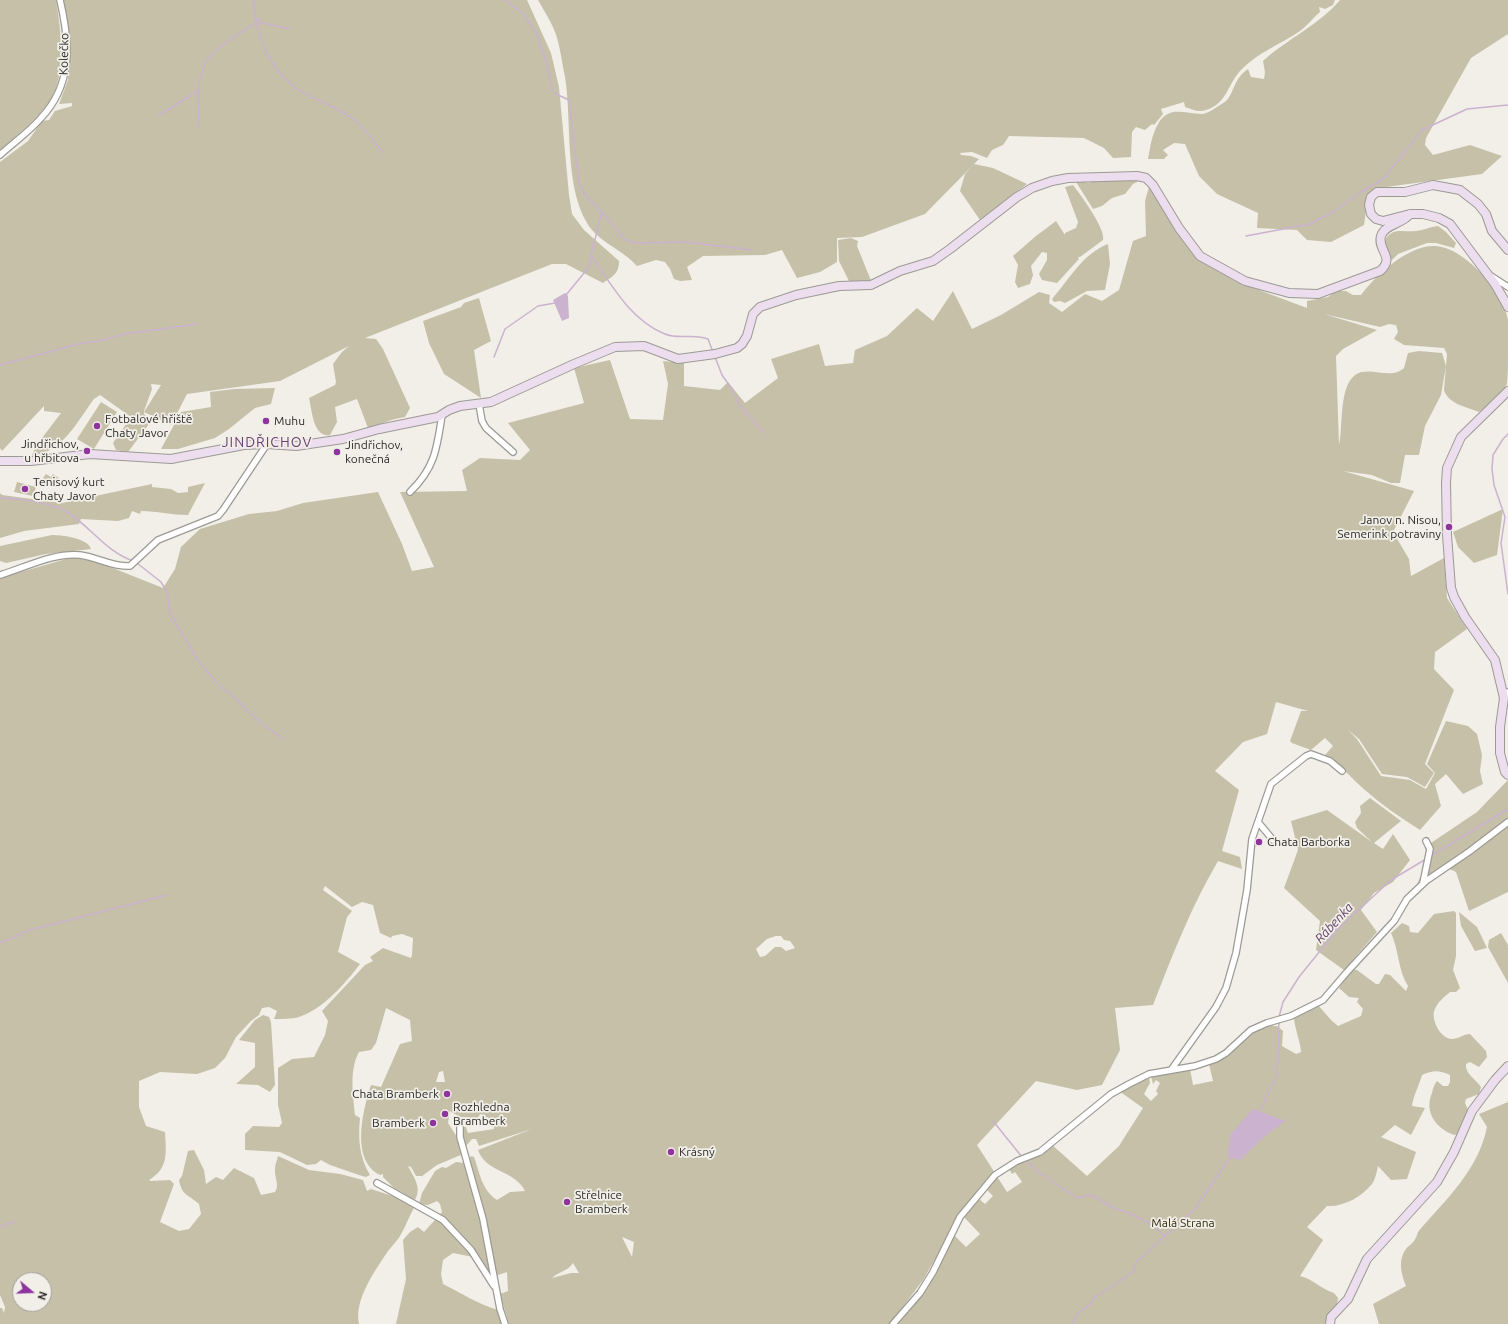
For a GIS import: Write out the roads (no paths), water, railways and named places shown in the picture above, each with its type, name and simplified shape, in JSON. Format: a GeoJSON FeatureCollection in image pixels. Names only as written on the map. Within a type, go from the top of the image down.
{"type":"FeatureCollection","features":[{"type":"Feature","properties":{"kind":"street","name":"Kolečko"},"geometry":{"type":"LineString","coordinates":[[0,155],[41,118],[54,101],[64,79],[66,39],[60,0]]}},
{"type":"Feature","properties":{"kind":"street"},"geometry":{"type":"LineString","coordinates":[[0,461],[30,461],[90,454],[171,459],[244,445],[267,444],[296,446],[343,440],[379,429],[442,415],[449,410],[460,406],[479,404],[500,398],[580,361],[615,347],[644,346],[678,359],[715,354],[738,348],[747,336],[753,314],[760,307],[796,295],[839,286],[871,285],[900,271],[933,261],[1017,197],[1032,188],[1059,179],[1137,176],[1146,178],[1156,188],[1179,228],[1200,256],[1245,281],[1289,293],[1318,294],[1380,271],[1386,266],[1387,260],[1380,242],[1381,235],[1385,229],[1406,219],[1410,214]]}},
{"type":"Feature","properties":{"kind":"street"},"geometry":{"type":"LineString","coordinates":[[1508,250],[1492,231],[1486,214],[1478,204],[1460,190],[1433,185],[1406,192],[1377,192],[1371,197],[1369,206],[1371,214],[1376,219],[1383,221],[1410,214],[1423,214],[1439,218],[1450,224],[1487,274],[1508,307]]}},
{"type":"Feature","properties":{"kind":"street"},"geometry":{"type":"LineString","coordinates":[[1487,274],[1508,287]]}},
{"type":"Feature","properties":{"kind":"street"},"geometry":{"type":"LineString","coordinates":[[1508,391],[1461,437],[1447,468],[1446,483],[1447,535],[1451,588],[1454,597],[1494,660],[1507,696],[1500,727],[1500,753],[1505,772],[1508,775]]}},
{"type":"Feature","properties":{"kind":"street"},"geometry":{"type":"LineString","coordinates":[[479,404],[482,421],[486,428],[513,452]]}},
{"type":"Feature","properties":{"kind":"street"},"geometry":{"type":"LineString","coordinates":[[410,492],[426,474],[433,461],[438,447],[442,415]]}},
{"type":"Feature","properties":{"kind":"street"},"geometry":{"type":"LineString","coordinates":[[0,575],[61,555],[80,555],[122,567],[130,566],[158,540],[218,516],[267,444]]}},
{"type":"Feature","properties":{"kind":"street"},"geometry":{"type":"LineString","coordinates":[[1171,1070],[1216,1007],[1226,988],[1238,938],[1247,890],[1252,839],[1271,784],[1306,756],[1311,754],[1322,757],[1342,771]]}},
{"type":"Feature","properties":{"kind":"street"},"geometry":{"type":"LineString","coordinates":[[1258,822],[1273,840]]}},
{"type":"Feature","properties":{"kind":"street"},"geometry":{"type":"LineString","coordinates":[[893,1324],[920,1293],[960,1217],[995,1175],[1017,1161],[1040,1152],[1116,1091],[1149,1074],[1195,1066],[1216,1059],[1226,1053],[1251,1030],[1266,1023],[1291,1016],[1323,1000],[1351,967],[1394,921],[1407,899],[1423,883],[1470,851],[1508,822]]}},
{"type":"Feature","properties":{"kind":"street"},"geometry":{"type":"LineString","coordinates":[[1423,883],[1430,849],[1426,841]]}},
{"type":"Feature","properties":{"kind":"street"},"geometry":{"type":"LineString","coordinates":[[1330,1324],[1331,1317],[1348,1299],[1367,1259],[1436,1182],[1454,1152],[1472,1111],[1495,1080],[1508,1066]]}},
{"type":"Feature","properties":{"kind":"street"},"geometry":{"type":"LineString","coordinates":[[460,1123],[460,1138],[483,1219],[505,1324]]}},
{"type":"Feature","properties":{"kind":"street"},"geometry":{"type":"LineString","coordinates":[[377,1183],[444,1220],[470,1250],[497,1290]]}},
{"type":"Feature","properties":{"kind":"waterway"},"geometry":{"type":"LineString","coordinates":[[253,0],[257,24],[264,47],[276,68],[284,78],[300,91],[339,110],[354,120],[366,131],[382,152]]}},
{"type":"Feature","properties":{"kind":"waterway"},"geometry":{"type":"LineString","coordinates":[[505,0],[524,14],[537,35],[547,64],[552,90],[556,94],[569,100],[579,184],[587,197],[602,212],[591,255],[622,300],[641,320],[653,328],[670,336],[703,337],[708,339],[713,352]]}},
{"type":"Feature","properties":{"kind":"waterway"},"geometry":{"type":"LineString","coordinates":[[255,18],[263,23],[289,29]]}},
{"type":"Feature","properties":{"kind":"waterway"},"geometry":{"type":"LineString","coordinates":[[199,129],[198,89],[202,70],[206,62],[222,45],[256,22]]}},
{"type":"Feature","properties":{"kind":"waterway"},"geometry":{"type":"LineString","coordinates":[[158,116],[199,90]]}},
{"type":"Feature","properties":{"kind":"waterway"},"geometry":{"type":"LineString","coordinates":[[1246,236],[1310,224],[1335,211],[1358,194],[1383,179],[1422,130],[1467,109],[1508,105]]}},
{"type":"Feature","properties":{"kind":"waterway"},"geometry":{"type":"LineString","coordinates":[[602,212],[624,239],[635,243],[686,242],[752,250]]}},
{"type":"Feature","properties":{"kind":"waterway"},"geometry":{"type":"LineString","coordinates":[[566,295],[589,267],[591,255]]}},
{"type":"Feature","properties":{"kind":"waterway"},"geometry":{"type":"LineString","coordinates":[[494,357],[505,329],[538,306],[555,303]]}},
{"type":"Feature","properties":{"kind":"waterway"},"geometry":{"type":"LineString","coordinates":[[0,365],[78,344],[104,340],[125,334],[197,324]]}},
{"type":"Feature","properties":{"kind":"waterway"},"geometry":{"type":"LineString","coordinates":[[715,357],[722,375],[732,389],[741,407],[763,432]]}},
{"type":"Feature","properties":{"kind":"waterway","name":"Rábenka"},"geometry":{"type":"LineString","coordinates":[[1508,434],[1493,455],[1492,469],[1494,485],[1505,517],[1501,543],[1508,594]]}},
{"type":"Feature","properties":{"kind":"waterway"},"geometry":{"type":"LineString","coordinates":[[0,498],[34,502],[61,509],[76,518],[114,551],[133,561]]}},
{"type":"Feature","properties":{"kind":"waterway"},"geometry":{"type":"LineString","coordinates":[[137,563],[161,582],[168,594],[169,607],[172,617],[197,659],[219,686],[232,695],[263,725],[284,739]]}},
{"type":"Feature","properties":{"kind":"waterway","name":"Rábenka"},"geometry":{"type":"LineString","coordinates":[[1431,856],[1508,809]]}},
{"type":"Feature","properties":{"kind":"waterway","name":"Rábenka"},"geometry":{"type":"LineString","coordinates":[[1279,1017],[1283,1002],[1299,977],[1337,930],[1391,880],[1426,859]]}},
{"type":"Feature","properties":{"kind":"waterway"},"geometry":{"type":"LineString","coordinates":[[0,943],[30,930],[167,895]]}},
{"type":"Feature","properties":{"kind":"waterway","name":"Rábenka"},"geometry":{"type":"LineString","coordinates":[[1260,1111],[1277,1075],[1279,1021]]}},
{"type":"Feature","properties":{"kind":"waterway"},"geometry":{"type":"LineString","coordinates":[[993,1121],[1022,1157]]}},
{"type":"Feature","properties":{"kind":"waterway","name":"Rábenka"},"geometry":{"type":"LineString","coordinates":[[1072,1324],[1077,1315],[1089,1306],[1094,1298],[1133,1272],[1136,1262],[1195,1209],[1230,1157]]}},
{"type":"Feature","properties":{"kind":"waterway"},"geometry":{"type":"LineString","coordinates":[[1024,1159],[1037,1171],[1077,1198],[1089,1195],[1095,1197],[1114,1208],[1129,1213],[1147,1222],[1165,1236]]}},
{"type":"Feature","properties":{"kind":"waterway"},"geometry":{"type":"LineString","coordinates":[[0,1227],[15,1221]]}},
{"type":"Feature","properties":{"kind":"place","name":"Muhu"},"geometry":{"type":"Point","coordinates":[266,421]}},
{"type":"Feature","properties":{"kind":"place","name":"Fotbalové hřiště Chaty Javor"},"geometry":{"type":"Point","coordinates":[97,426]}},
{"type":"Feature","properties":{"kind":"place","name":"Jindřichov, u hřbitova"},"geometry":{"type":"Point","coordinates":[87,451]}},
{"type":"Feature","properties":{"kind":"place","name":"Jindřichov, konečná"},"geometry":{"type":"Point","coordinates":[337,452]}},
{"type":"Feature","properties":{"kind":"place","name":"Tenisový kurt Chaty Javor"},"geometry":{"type":"Point","coordinates":[25,489]}},
{"type":"Feature","properties":{"kind":"place","name":"Janov n. Nisou, Semerink potraviny"},"geometry":{"type":"Point","coordinates":[1449,527]}},
{"type":"Feature","properties":{"kind":"place","name":"Chata Barborka"},"geometry":{"type":"Point","coordinates":[1259,842]}},
{"type":"Feature","properties":{"kind":"place","name":"Chata Bramberk"},"geometry":{"type":"Point","coordinates":[447,1094]}},
{"type":"Feature","properties":{"kind":"place","name":"Rozhledna Bramberk"},"geometry":{"type":"Point","coordinates":[445,1114]}},
{"type":"Feature","properties":{"kind":"place","name":"Bramberk"},"geometry":{"type":"Point","coordinates":[433,1123]}},
{"type":"Feature","properties":{"kind":"place","name":"Krásný"},"geometry":{"type":"Point","coordinates":[671,1152]}},
{"type":"Feature","properties":{"kind":"place","name":"Střelnice Bramberk"},"geometry":{"type":"Point","coordinates":[567,1202]}},
{"type":"Feature","properties":{"kind":"district","name":"JINDŘICHOV"},"geometry":{"type":"Point","coordinates":[267,442]}},
{"type":"Feature","properties":{"kind":"park label","name":"Malá Strana"},"geometry":{"type":"Point","coordinates":[1183,1223]}}]}
